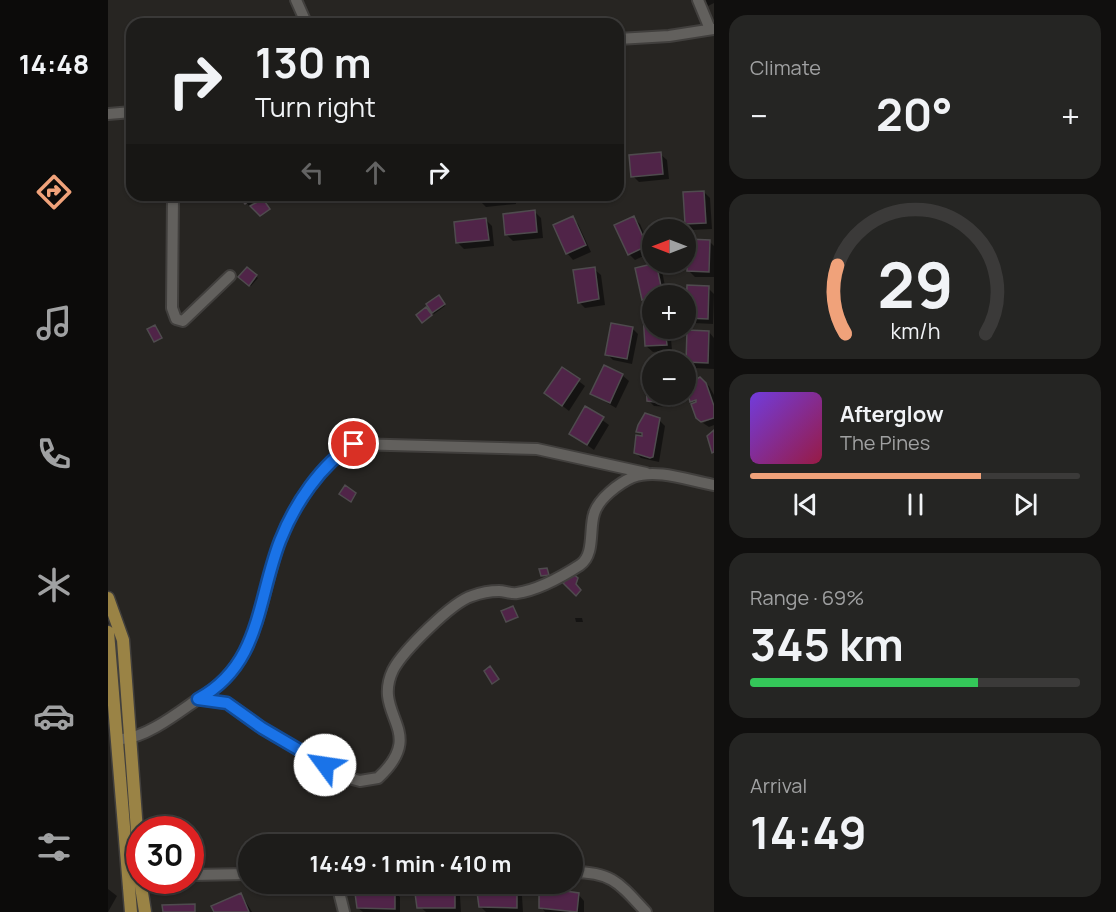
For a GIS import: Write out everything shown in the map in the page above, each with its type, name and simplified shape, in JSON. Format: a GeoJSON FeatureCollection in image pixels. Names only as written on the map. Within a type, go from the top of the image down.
{"type":"FeatureCollection","features":[{"type":"Feature","properties":{"kind":"main road"},"geometry":{"type":"LineString","coordinates":[[108,598],[123,640],[116,740],[130,816]]}},
{"type":"Feature","properties":{"kind":"main road"},"geometry":{"type":"LineString","coordinates":[[108,632],[131,912]]}},
{"type":"Feature","properties":{"kind":"main road"},"geometry":{"type":"LineString","coordinates":[[142,894],[145,912]]}},
{"type":"Feature","properties":{"kind":"street"},"geometry":{"type":"LineString","coordinates":[[296,0],[304,18]]}},
{"type":"Feature","properties":{"kind":"street"},"geometry":{"type":"LineString","coordinates":[[624,39],[669,36],[712,29],[698,0]]}},
{"type":"Feature","properties":{"kind":"street"},"geometry":{"type":"LineString","coordinates":[[108,114],[126,112]]}},
{"type":"Feature","properties":{"kind":"street"},"geometry":{"type":"LineString","coordinates":[[172,201],[172,308],[176,319],[183,321],[186,319],[202,300],[230,276]]}},
{"type":"Feature","properties":{"kind":"street"},"geometry":{"type":"LineString","coordinates":[[116,740],[166,721],[227,680],[243,656],[262,609],[280,543],[295,508],[339,452],[354,444],[537,448],[652,474],[714,485]]}},
{"type":"Feature","properties":{"kind":"street"},"geometry":{"type":"LineString","coordinates":[[198,699],[227,703],[262,728],[345,777],[360,781],[378,778],[399,753],[402,738],[389,707],[388,686],[393,669],[412,643],[465,599],[498,591],[516,593],[563,575],[583,563],[588,555],[594,513],[601,500],[633,477],[652,474]]}},
{"type":"Feature","properties":{"kind":"street"},"geometry":{"type":"LineString","coordinates":[[583,872],[596,872],[619,884],[646,912]]}},
{"type":"Feature","properties":{"kind":"street"},"geometry":{"type":"LineString","coordinates":[[204,875],[238,874]]}},
{"type":"Feature","properties":{"kind":"street"},"geometry":{"type":"LineString","coordinates":[[340,894],[344,912]]}},
{"type":"Feature","properties":{"kind":"building"},"geometry":{"type":"Polygon","coordinates":[[[661,152],[663,174],[631,177],[629,155],[661,152]]]}},
{"type":"Feature","properties":{"kind":"building"},"geometry":{"type":"Polygon","coordinates":[[[704,191],[706,223],[696,223],[696,219],[685,219],[683,192],[704,191]]]}},
{"type":"Feature","properties":{"kind":"building"},"geometry":{"type":"Polygon","coordinates":[[[264,201],[270,209],[260,216],[250,206],[264,201]]]}},
{"type":"Feature","properties":{"kind":"building"},"geometry":{"type":"Polygon","coordinates":[[[535,210],[537,232],[505,235],[503,214],[535,210]]]}},
{"type":"Feature","properties":{"kind":"building"},"geometry":{"type":"Polygon","coordinates":[[[573,216],[586,245],[566,254],[553,225],[573,216]]]}},
{"type":"Feature","properties":{"kind":"building"},"geometry":{"type":"Polygon","coordinates":[[[634,216],[642,234],[642,248],[628,255],[614,225],[634,216]]]}},
{"type":"Feature","properties":{"kind":"building"},"geometry":{"type":"Polygon","coordinates":[[[486,218],[489,240],[456,243],[454,222],[486,218]]]}},
{"type":"Feature","properties":{"kind":"building"},"geometry":{"type":"Polygon","coordinates":[[[696,239],[710,240],[709,272],[696,271],[696,239]]]}},
{"type":"Feature","properties":{"kind":"building"},"geometry":{"type":"Polygon","coordinates":[[[642,266],[642,273],[658,273],[661,285],[642,285],[642,300],[635,268],[642,266]]]}},
{"type":"Feature","properties":{"kind":"building"},"geometry":{"type":"Polygon","coordinates":[[[247,267],[257,275],[249,286],[238,277],[247,267]]]}},
{"type":"Feature","properties":{"kind":"building"},"geometry":{"type":"Polygon","coordinates":[[[595,267],[599,299],[578,303],[573,270],[595,267]]]}},
{"type":"Feature","properties":{"kind":"building"},"geometry":{"type":"Polygon","coordinates":[[[696,285],[709,286],[708,319],[696,318],[696,285]]]}},
{"type":"Feature","properties":{"kind":"building"},"geometry":{"type":"Polygon","coordinates":[[[439,295],[445,304],[432,313],[426,304],[439,295]]]}},
{"type":"Feature","properties":{"kind":"building"},"geometry":{"type":"Polygon","coordinates":[[[426,307],[432,315],[422,323],[416,315],[426,307]]]}},
{"type":"Feature","properties":{"kind":"building"},"geometry":{"type":"Polygon","coordinates":[[[611,323],[633,327],[627,359],[605,355],[611,323]]]}},
{"type":"Feature","properties":{"kind":"building"},"geometry":{"type":"Polygon","coordinates":[[[155,325],[162,338],[154,342],[147,329],[155,325]]]}},
{"type":"Feature","properties":{"kind":"building"},"geometry":{"type":"Polygon","coordinates":[[[696,330],[709,331],[708,363],[696,362],[696,351],[686,351],[687,339],[696,339],[696,330]]]}},
{"type":"Feature","properties":{"kind":"building"},"geometry":{"type":"Polygon","coordinates":[[[645,339],[666,339],[667,345],[645,346],[645,339]]]}},
{"type":"Feature","properties":{"kind":"building"},"geometry":{"type":"Polygon","coordinates":[[[604,365],[623,374],[610,403],[590,394],[604,365]]]}},
{"type":"Feature","properties":{"kind":"building"},"geometry":{"type":"Polygon","coordinates":[[[562,367],[580,379],[562,406],[544,393],[562,367]]]}},
{"type":"Feature","properties":{"kind":"building"},"geometry":{"type":"Polygon","coordinates":[[[700,377],[706,383],[714,406],[714,418],[701,422],[696,418],[691,405],[696,405],[696,379],[700,377]]]}},
{"type":"Feature","properties":{"kind":"building"},"geometry":{"type":"Polygon","coordinates":[[[585,406],[604,417],[587,445],[569,434],[585,406]]]}},
{"type":"Feature","properties":{"kind":"building"},"geometry":{"type":"Polygon","coordinates":[[[645,413],[660,418],[653,457],[650,458],[634,453],[636,435],[642,436],[642,433],[636,432],[645,413]]]}},
{"type":"Feature","properties":{"kind":"building"},"geometry":{"type":"Polygon","coordinates":[[[714,430],[714,452],[712,453],[707,436],[714,430]]]}},
{"type":"Feature","properties":{"kind":"building"},"geometry":{"type":"Polygon","coordinates":[[[345,485],[356,493],[351,502],[339,494],[345,485]]]}},
{"type":"Feature","properties":{"kind":"building"},"geometry":{"type":"Polygon","coordinates":[[[547,568],[549,575],[541,576],[539,569],[547,568]]]}},
{"type":"Feature","properties":{"kind":"building"},"geometry":{"type":"Polygon","coordinates":[[[572,573],[578,578],[576,584],[581,590],[576,596],[563,583],[572,573]]]}},
{"type":"Feature","properties":{"kind":"building"},"geometry":{"type":"Polygon","coordinates":[[[513,606],[518,617],[506,622],[501,611],[513,606]]]}},
{"type":"Feature","properties":{"kind":"building"},"geometry":{"type":"Polygon","coordinates":[[[490,666],[499,679],[492,684],[484,671],[490,666]]]}},
{"type":"Feature","properties":{"kind":"building"},"geometry":{"type":"Polygon","coordinates":[[[241,894],[249,912],[214,912],[211,906],[241,894]]]}},
{"type":"Feature","properties":{"kind":"building"},"geometry":{"type":"Polygon","coordinates":[[[355,894],[395,894],[395,909],[357,908],[355,894]]]}},
{"type":"Feature","properties":{"kind":"building"},"geometry":{"type":"Polygon","coordinates":[[[415,894],[455,894],[455,908],[417,908],[415,894]]]}},
{"type":"Feature","properties":{"kind":"building"},"geometry":{"type":"Polygon","coordinates":[[[477,894],[517,894],[517,908],[479,907],[477,894]]]}},
{"type":"Feature","properties":{"kind":"building"},"geometry":{"type":"Polygon","coordinates":[[[539,894],[579,894],[577,912],[539,908],[539,894]]]}},
{"type":"Feature","properties":{"kind":"building"},"geometry":{"type":"Polygon","coordinates":[[[195,904],[195,912],[163,912],[162,905],[195,904]]]}},
{"type":"Feature","properties":{"kind":"route"},"geometry":{"type":"LineString","coordinates":[[325,765],[262,728],[227,703],[198,699],[227,680],[243,656],[262,609],[280,543],[295,508],[339,452],[354,444]]}}]}
